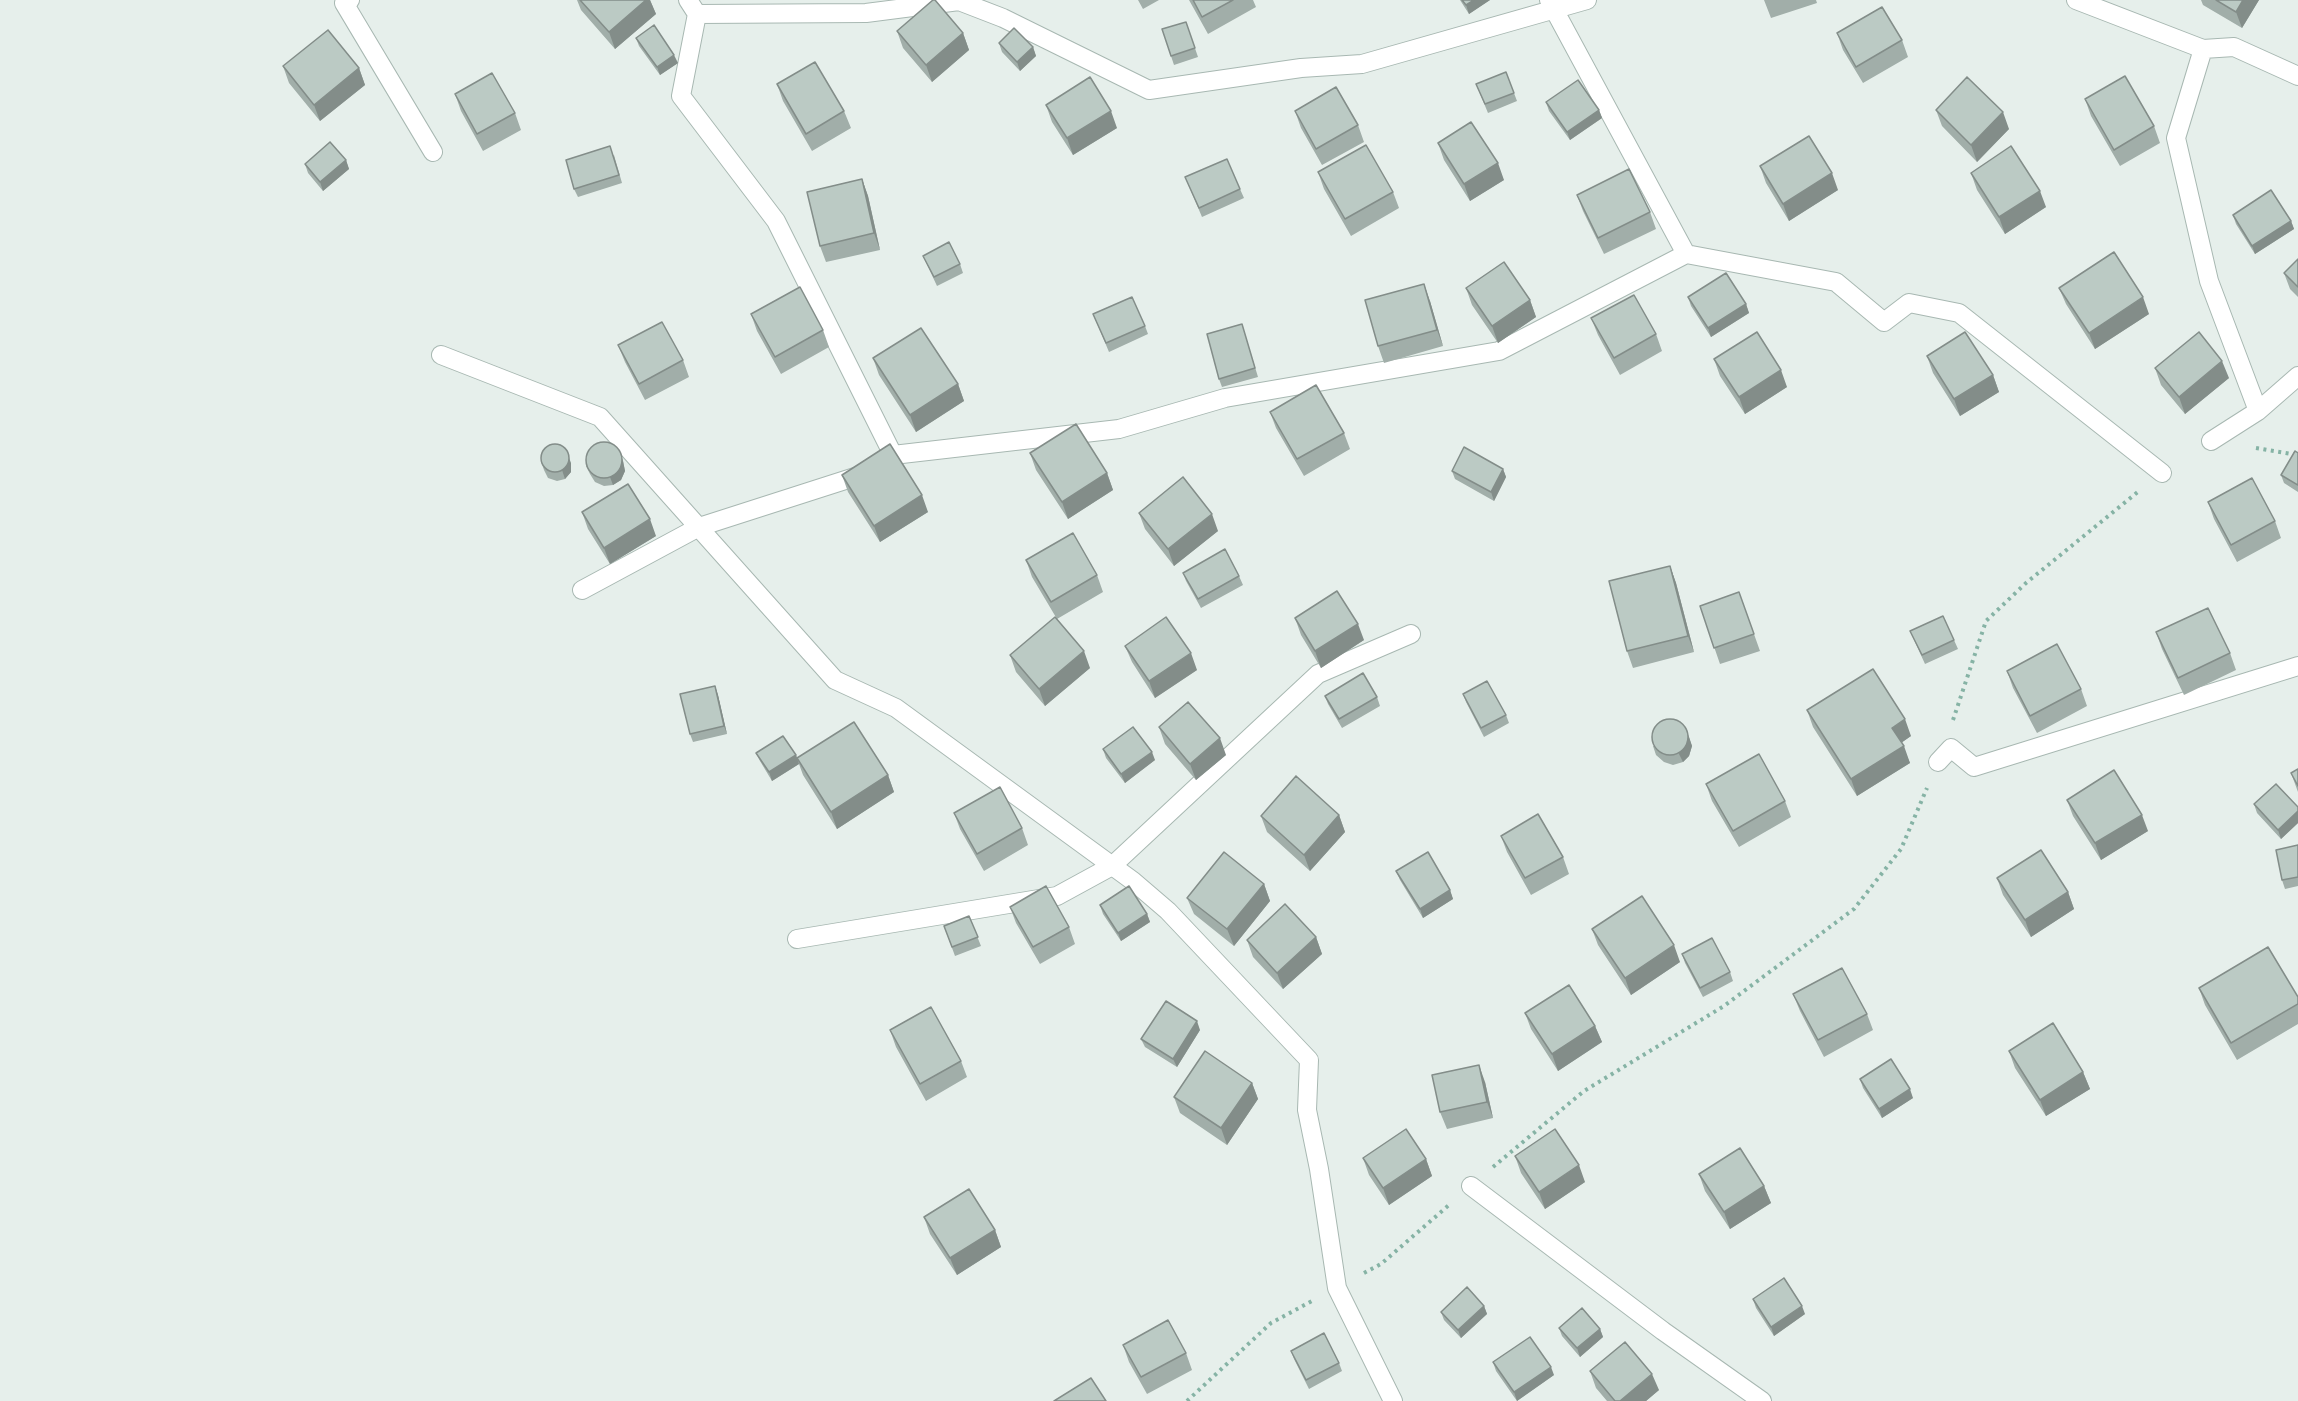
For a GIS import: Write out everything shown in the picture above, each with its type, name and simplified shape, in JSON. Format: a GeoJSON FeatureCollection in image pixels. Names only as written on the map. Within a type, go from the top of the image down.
{"type":"FeatureCollection","features":[{"type":"Feature","properties":{"kind":"street"},"geometry":{"type":"LineString","coordinates":[[350,0],[344,3],[433,152]]}},
{"type":"Feature","properties":{"kind":"street"},"geometry":{"type":"LineString","coordinates":[[893,455],[776,221],[681,96],[692,7],[866,13],[959,1],[1003,18],[1149,90],[1301,68],[1362,64],[1552,4],[1587,0]]}},
{"type":"Feature","properties":{"kind":"street"},"geometry":{"type":"LineString","coordinates":[[2076,0],[2203,49],[2234,47],[2298,76]]}},
{"type":"Feature","properties":{"kind":"street"},"geometry":{"type":"LineString","coordinates":[[1552,4],[1686,254]]}},
{"type":"Feature","properties":{"kind":"street"},"geometry":{"type":"LineString","coordinates":[[2203,49],[2176,138],[2209,280],[2258,411]]}},
{"type":"Feature","properties":{"kind":"street"},"geometry":{"type":"LineString","coordinates":[[582,590],[699,527],[861,475],[893,455],[1119,429],[1225,398],[1499,351],[1686,254],[1836,282],[1884,322],[1909,303],[1959,313],[2162,473]]}},
{"type":"Feature","properties":{"kind":"street"},"geometry":{"type":"LineString","coordinates":[[441,355],[600,417],[835,680],[896,708],[1133,881],[1168,911],[1309,1060],[1307,1110],[1319,1169],[1337,1288],[1393,1401]]}},
{"type":"Feature","properties":{"kind":"street"},"geometry":{"type":"LineString","coordinates":[[2211,441],[2258,411],[2298,376]]}},
{"type":"Feature","properties":{"kind":"street"},"geometry":{"type":"LineString","coordinates":[[797,939],[1057,896],[1112,866],[1318,674],[1411,634]]}},
{"type":"Feature","properties":{"kind":"street"},"geometry":{"type":"LineString","coordinates":[[1938,762],[1951,748],[1974,767],[2298,666]]}},
{"type":"Feature","properties":{"kind":"street"},"geometry":{"type":"LineString","coordinates":[[1472,1186],[1663,1331],[1762,1401]]}},
{"type":"Feature","properties":{"kind":"path"},"geometry":{"type":"LineString","coordinates":[[2211,441],[2298,455]]}},
{"type":"Feature","properties":{"kind":"path"},"geometry":{"type":"LineString","coordinates":[[1187,1401],[1271,1323],[1381,1264],[1584,1091],[1724,1006],[1854,909],[1900,849],[1938,762],[1986,621],[2026,583],[2162,473]]}},
{"type":"Feature","properties":{"kind":"building"},"geometry":{"type":"Polygon","coordinates":[[[580,0],[646,0],[609,32],[580,0]]]}},
{"type":"Feature","properties":{"kind":"building"},"geometry":{"type":"Polygon","coordinates":[[[933,0],[963,33],[926,65],[897,31],[933,0]]]}},
{"type":"Feature","properties":{"kind":"building"},"geometry":{"type":"Polygon","coordinates":[[[1193,0],[1233,0],[1202,17],[1193,0]]]}},
{"type":"Feature","properties":{"kind":"building"},"geometry":{"type":"Polygon","coordinates":[[[1462,0],[1474,0],[1466,5],[1462,0]]]}},
{"type":"Feature","properties":{"kind":"building"},"geometry":{"type":"Polygon","coordinates":[[[2216,0],[2243,0],[2236,12],[2216,0]]]}},
{"type":"Feature","properties":{"kind":"building"},"geometry":{"type":"Polygon","coordinates":[[[1882,7],[1902,40],[1856,67],[1837,33],[1882,7]]]}},
{"type":"Feature","properties":{"kind":"building"},"geometry":{"type":"Polygon","coordinates":[[[1186,22],[1195,48],[1171,56],[1162,29],[1186,22]]]}},
{"type":"Feature","properties":{"kind":"building"},"geometry":{"type":"Polygon","coordinates":[[[654,25],[674,55],[657,67],[636,38],[654,25]]]}},
{"type":"Feature","properties":{"kind":"building"},"geometry":{"type":"Polygon","coordinates":[[[1014,28],[1033,47],[1017,62],[999,43],[1014,28]]]}},
{"type":"Feature","properties":{"kind":"building"},"geometry":{"type":"Polygon","coordinates":[[[328,30],[359,68],[314,105],[283,66],[328,30]]]}},
{"type":"Feature","properties":{"kind":"building"},"geometry":{"type":"Polygon","coordinates":[[[815,62],[844,111],[806,134],[777,84],[815,62]]]}},
{"type":"Feature","properties":{"kind":"building"},"geometry":{"type":"Polygon","coordinates":[[[1506,72],[1514,93],[1485,104],[1476,84],[1506,72]]]}},
{"type":"Feature","properties":{"kind":"building"},"geometry":{"type":"Polygon","coordinates":[[[492,73],[515,113],[477,134],[455,94],[492,73]]]}},
{"type":"Feature","properties":{"kind":"building"},"geometry":{"type":"Polygon","coordinates":[[[2125,76],[2154,126],[2114,150],[2085,99],[2125,76]]]}},
{"type":"Feature","properties":{"kind":"building"},"geometry":{"type":"Polygon","coordinates":[[[1090,77],[1111,111],[1067,138],[1046,105],[1090,77]]]}},
{"type":"Feature","properties":{"kind":"building"},"geometry":{"type":"Polygon","coordinates":[[[1967,77],[2003,112],[1971,145],[1936,110],[1967,77]]]}},
{"type":"Feature","properties":{"kind":"building"},"geometry":{"type":"Polygon","coordinates":[[[1578,80],[1599,110],[1567,132],[1546,102],[1578,80]]]}},
{"type":"Feature","properties":{"kind":"building"},"geometry":{"type":"Polygon","coordinates":[[[1336,87],[1358,125],[1316,149],[1295,111],[1336,87]]]}},
{"type":"Feature","properties":{"kind":"building"},"geometry":{"type":"Polygon","coordinates":[[[1471,122],[1498,163],[1464,184],[1438,143],[1471,122]]]}},
{"type":"Feature","properties":{"kind":"building"},"geometry":{"type":"Polygon","coordinates":[[[1809,136],[1832,173],[1783,204],[1760,166],[1809,136]]]}},
{"type":"Feature","properties":{"kind":"building"},"geometry":{"type":"Polygon","coordinates":[[[330,142],[346,160],[320,182],[305,164],[330,142]]]}},
{"type":"Feature","properties":{"kind":"building"},"geometry":{"type":"Polygon","coordinates":[[[1366,145],[1393,192],[1345,219],[1318,172],[1366,145]]]}},
{"type":"Feature","properties":{"kind":"building"},"geometry":{"type":"Polygon","coordinates":[[[610,146],[619,175],[574,189],[566,160],[610,146]]]}},
{"type":"Feature","properties":{"kind":"building"},"geometry":{"type":"Polygon","coordinates":[[[2011,146],[2040,191],[1999,217],[1971,173],[2011,146]]]}},
{"type":"Feature","properties":{"kind":"building"},"geometry":{"type":"Polygon","coordinates":[[[1227,159],[1240,189],[1199,208],[1185,177],[1227,159]]]}},
{"type":"Feature","properties":{"kind":"building"},"geometry":{"type":"Polygon","coordinates":[[[1629,169],[1650,212],[1598,238],[1577,195],[1629,169]]]}},
{"type":"Feature","properties":{"kind":"building"},"geometry":{"type":"Polygon","coordinates":[[[862,179],[874,233],[820,246],[807,192],[862,179]]]}},
{"type":"Feature","properties":{"kind":"building"},"geometry":{"type":"Polygon","coordinates":[[[2271,190],[2291,221],[2252,246],[2233,215],[2271,190]]]}},
{"type":"Feature","properties":{"kind":"building"},"geometry":{"type":"Polygon","coordinates":[[[949,242],[960,264],[934,277],[923,256],[949,242]]]}},
{"type":"Feature","properties":{"kind":"building"},"geometry":{"type":"Polygon","coordinates":[[[2114,252],[2143,297],[2089,333],[2059,288],[2114,252]]]}},
{"type":"Feature","properties":{"kind":"building"},"geometry":{"type":"Polygon","coordinates":[[[2298,259],[2298,287],[2284,273],[2298,259]]]}},
{"type":"Feature","properties":{"kind":"building"},"geometry":{"type":"Polygon","coordinates":[[[1504,262],[1530,300],[1492,326],[1466,288],[1504,262]]]}},
{"type":"Feature","properties":{"kind":"building"},"geometry":{"type":"Polygon","coordinates":[[[1726,273],[1746,304],[1708,328],[1688,297],[1726,273]]]}},
{"type":"Feature","properties":{"kind":"building"},"geometry":{"type":"Polygon","coordinates":[[[1424,284],[1437,330],[1378,346],[1365,300],[1424,284]]]}},
{"type":"Feature","properties":{"kind":"building"},"geometry":{"type":"Polygon","coordinates":[[[800,287],[823,330],[775,357],[751,314],[800,287]]]}},
{"type":"Feature","properties":{"kind":"building"},"geometry":{"type":"Polygon","coordinates":[[[1634,295],[1656,334],[1614,358],[1591,318],[1634,295]]]}},
{"type":"Feature","properties":{"kind":"building"},"geometry":{"type":"Polygon","coordinates":[[[1132,297],[1145,326],[1106,343],[1093,314],[1132,297]]]}},
{"type":"Feature","properties":{"kind":"building"},"geometry":{"type":"Polygon","coordinates":[[[662,322],[683,360],[639,384],[618,345],[662,322]]]}},
{"type":"Feature","properties":{"kind":"building"},"geometry":{"type":"Polygon","coordinates":[[[1242,324],[1255,368],[1219,379],[1207,334],[1242,324]]]}},
{"type":"Feature","properties":{"kind":"building"},"geometry":{"type":"Polygon","coordinates":[[[921,328],[958,384],[910,415],[873,358],[921,328]]]}},
{"type":"Feature","properties":{"kind":"building"},"geometry":{"type":"Polygon","coordinates":[[[1757,332],[1781,370],[1739,397],[1714,359],[1757,332]]]}},
{"type":"Feature","properties":{"kind":"building"},"geometry":{"type":"Polygon","coordinates":[[[1965,332],[1993,375],[1954,399],[1927,356],[1965,332]]]}},
{"type":"Feature","properties":{"kind":"building"},"geometry":{"type":"Polygon","coordinates":[[[2199,332],[2222,361],[2179,397],[2155,368],[2199,332]]]}},
{"type":"Feature","properties":{"kind":"building"},"geometry":{"type":"Polygon","coordinates":[[[1316,385],[1344,433],[1297,459],[1270,412],[1316,385]]]}},
{"type":"Feature","properties":{"kind":"building"},"geometry":{"type":"Polygon","coordinates":[[[1076,424],[1107,473],[1062,502],[1030,453],[1076,424]]]}},
{"type":"Feature","properties":{"kind":"building"},"geometry":{"type":"Polygon","coordinates":[[[604,442],[617,447],[622,460],[617,473],[604,478],[591,473],[586,460],[591,447],[604,442]]]}},
{"type":"Feature","properties":{"kind":"building"},"geometry":{"type":"Polygon","coordinates":[[[555,444],[565,448],[569,458],[565,468],[555,472],[545,468],[541,458],[545,448],[555,444]]]}},
{"type":"Feature","properties":{"kind":"building"},"geometry":{"type":"Polygon","coordinates":[[[890,444],[922,495],[874,526],[842,475],[890,444]]]}},
{"type":"Feature","properties":{"kind":"building"},"geometry":{"type":"Polygon","coordinates":[[[1464,447],[1503,469],[1491,492],[1452,471],[1464,447]]]}},
{"type":"Feature","properties":{"kind":"building"},"geometry":{"type":"Polygon","coordinates":[[[2295,451],[2298,453],[2298,485],[2281,475],[2295,451]]]}},
{"type":"Feature","properties":{"kind":"building"},"geometry":{"type":"Polygon","coordinates":[[[1183,477],[1212,514],[1168,549],[1139,513],[1183,477]]]}},
{"type":"Feature","properties":{"kind":"building"},"geometry":{"type":"Polygon","coordinates":[[[2252,478],[2275,521],[2231,545],[2208,502],[2252,478]]]}},
{"type":"Feature","properties":{"kind":"building"},"geometry":{"type":"Polygon","coordinates":[[[628,484],[650,519],[604,548],[582,512],[628,484]]]}},
{"type":"Feature","properties":{"kind":"building"},"geometry":{"type":"Polygon","coordinates":[[[1073,533],[1097,575],[1051,602],[1026,560],[1073,533]]]}},
{"type":"Feature","properties":{"kind":"building"},"geometry":{"type":"Polygon","coordinates":[[[1225,549],[1239,576],[1198,599],[1183,573],[1225,549]]]}},
{"type":"Feature","properties":{"kind":"building"},"geometry":{"type":"Polygon","coordinates":[[[1670,566],[1688,636],[1627,651],[1609,581],[1670,566]]]}},
{"type":"Feature","properties":{"kind":"building"},"geometry":{"type":"Polygon","coordinates":[[[1337,591],[1358,624],[1315,651],[1295,618],[1337,591]]]}},
{"type":"Feature","properties":{"kind":"building"},"geometry":{"type":"Polygon","coordinates":[[[1739,592],[1754,634],[1714,648],[1700,606],[1739,592]]]}},
{"type":"Feature","properties":{"kind":"building"},"geometry":{"type":"Polygon","coordinates":[[[2208,608],[2230,653],[2178,678],[2156,632],[2208,608]]]}},
{"type":"Feature","properties":{"kind":"building"},"geometry":{"type":"Polygon","coordinates":[[[1943,616],[1954,640],[1922,655],[1910,631],[1943,616]]]}},
{"type":"Feature","properties":{"kind":"building"},"geometry":{"type":"Polygon","coordinates":[[[1055,617],[1084,651],[1039,689],[1010,655],[1055,617]]]}},
{"type":"Feature","properties":{"kind":"building"},"geometry":{"type":"Polygon","coordinates":[[[1166,617],[1191,653],[1149,681],[1125,646],[1166,617]]]}},
{"type":"Feature","properties":{"kind":"building"},"geometry":{"type":"Polygon","coordinates":[[[2057,644],[2081,689],[2030,716],[2007,671],[2057,644]]]}},
{"type":"Feature","properties":{"kind":"building"},"geometry":{"type":"Polygon","coordinates":[[[1873,669],[1905,719],[1892,728],[1904,746],[1851,779],[1807,710],[1873,669]]]}},
{"type":"Feature","properties":{"kind":"building"},"geometry":{"type":"Polygon","coordinates":[[[1363,673],[1377,697],[1339,719],[1325,696],[1363,673]]]}},
{"type":"Feature","properties":{"kind":"building"},"geometry":{"type":"Polygon","coordinates":[[[1487,681],[1506,715],[1481,728],[1463,694],[1487,681]]]}},
{"type":"Feature","properties":{"kind":"building"},"geometry":{"type":"Polygon","coordinates":[[[715,686],[724,726],[690,734],[680,694],[715,686]]]}},
{"type":"Feature","properties":{"kind":"building"},"geometry":{"type":"Polygon","coordinates":[[[1188,702],[1220,738],[1190,764],[1159,727],[1188,702]]]}},
{"type":"Feature","properties":{"kind":"building"},"geometry":{"type":"Polygon","coordinates":[[[1670,719],[1683,724],[1688,737],[1683,750],[1670,755],[1657,750],[1652,737],[1657,724],[1670,719]]]}},
{"type":"Feature","properties":{"kind":"building"},"geometry":{"type":"Polygon","coordinates":[[[854,722],[888,775],[831,812],[797,758],[854,722]]]}},
{"type":"Feature","properties":{"kind":"building"},"geometry":{"type":"Polygon","coordinates":[[[1133,727],[1152,752],[1121,774],[1103,749],[1133,727]]]}},
{"type":"Feature","properties":{"kind":"building"},"geometry":{"type":"Polygon","coordinates":[[[783,736],[796,755],[769,772],[756,753],[783,736]]]}},
{"type":"Feature","properties":{"kind":"building"},"geometry":{"type":"Polygon","coordinates":[[[1759,754],[1785,801],[1733,831],[1706,784],[1759,754]]]}},
{"type":"Feature","properties":{"kind":"building"},"geometry":{"type":"Polygon","coordinates":[[[2298,769],[2298,786],[2291,773],[2298,769]]]}},
{"type":"Feature","properties":{"kind":"building"},"geometry":{"type":"Polygon","coordinates":[[[2114,770],[2142,815],[2095,843],[2067,800],[2114,770]]]}},
{"type":"Feature","properties":{"kind":"building"},"geometry":{"type":"Polygon","coordinates":[[[1296,776],[1339,815],[1304,855],[1261,816],[1296,776]]]}},
{"type":"Feature","properties":{"kind":"building"},"geometry":{"type":"Polygon","coordinates":[[[2276,784],[2298,807],[2298,811],[2278,830],[2254,804],[2276,784]]]}},
{"type":"Feature","properties":{"kind":"building"},"geometry":{"type":"Polygon","coordinates":[[[1000,787],[1022,828],[977,854],[954,813],[1000,787]]]}},
{"type":"Feature","properties":{"kind":"building"},"geometry":{"type":"Polygon","coordinates":[[[1538,814],[1563,857],[1525,878],[1501,836],[1538,814]]]}},
{"type":"Feature","properties":{"kind":"building"},"geometry":{"type":"Polygon","coordinates":[[[2298,845],[2298,877],[2282,880],[2276,850],[2298,845]]]}},
{"type":"Feature","properties":{"kind":"building"},"geometry":{"type":"Polygon","coordinates":[[[2041,850],[2068,892],[2025,920],[1997,878],[2041,850]]]}},
{"type":"Feature","properties":{"kind":"building"},"geometry":{"type":"Polygon","coordinates":[[[1224,852],[1264,884],[1227,929],[1187,898],[1224,852]]]}},
{"type":"Feature","properties":{"kind":"building"},"geometry":{"type":"Polygon","coordinates":[[[1428,852],[1450,890],[1420,909],[1396,871],[1428,852]]]}},
{"type":"Feature","properties":{"kind":"building"},"geometry":{"type":"Polygon","coordinates":[[[1046,886],[1069,927],[1033,947],[1010,907],[1046,886]]]}},
{"type":"Feature","properties":{"kind":"building"},"geometry":{"type":"Polygon","coordinates":[[[1129,886],[1147,914],[1118,933],[1100,905],[1129,886]]]}},
{"type":"Feature","properties":{"kind":"building"},"geometry":{"type":"Polygon","coordinates":[[[1642,896],[1674,945],[1625,978],[1592,929],[1642,896]]]}},
{"type":"Feature","properties":{"kind":"building"},"geometry":{"type":"Polygon","coordinates":[[[1285,904],[1316,937],[1277,973],[1247,940],[1285,904]]]}},
{"type":"Feature","properties":{"kind":"building"},"geometry":{"type":"Polygon","coordinates":[[[969,916],[978,937],[952,947],[944,926],[969,916]]]}},
{"type":"Feature","properties":{"kind":"building"},"geometry":{"type":"Polygon","coordinates":[[[1712,938],[1730,972],[1700,988],[1682,954],[1712,938]]]}},
{"type":"Feature","properties":{"kind":"building"},"geometry":{"type":"Polygon","coordinates":[[[2268,947],[2298,997],[2298,1004],[2231,1043],[2199,988],[2268,947]]]}},
{"type":"Feature","properties":{"kind":"building"},"geometry":{"type":"Polygon","coordinates":[[[1842,968],[1867,1014],[1818,1040],[1793,994],[1842,968]]]}},
{"type":"Feature","properties":{"kind":"building"},"geometry":{"type":"Polygon","coordinates":[[[1569,985],[1595,1026],[1552,1054],[1525,1013],[1569,985]]]}},
{"type":"Feature","properties":{"kind":"building"},"geometry":{"type":"Polygon","coordinates":[[[1166,1001],[1197,1021],[1173,1059],[1141,1039],[1166,1001]]]}},
{"type":"Feature","properties":{"kind":"building"},"geometry":{"type":"Polygon","coordinates":[[[931,1007],[961,1061],[920,1084],[890,1030],[931,1007]]]}},
{"type":"Feature","properties":{"kind":"building"},"geometry":{"type":"Polygon","coordinates":[[[2053,1023],[2083,1072],[2040,1100],[2009,1051],[2053,1023]]]}},
{"type":"Feature","properties":{"kind":"building"},"geometry":{"type":"Polygon","coordinates":[[[1205,1051],[1252,1083],[1221,1128],[1174,1097],[1205,1051]]]}},
{"type":"Feature","properties":{"kind":"building"},"geometry":{"type":"Polygon","coordinates":[[[1891,1059],[1910,1089],[1879,1109],[1860,1079],[1891,1059]]]}},
{"type":"Feature","properties":{"kind":"building"},"geometry":{"type":"Polygon","coordinates":[[[1479,1065],[1487,1102],[1440,1112],[1432,1075],[1479,1065]]]}},
{"type":"Feature","properties":{"kind":"building"},"geometry":{"type":"Polygon","coordinates":[[[1406,1129],[1426,1159],[1383,1188],[1363,1158],[1406,1129]]]}},
{"type":"Feature","properties":{"kind":"building"},"geometry":{"type":"Polygon","coordinates":[[[1555,1129],[1579,1165],[1539,1192],[1515,1156],[1555,1129]]]}},
{"type":"Feature","properties":{"kind":"building"},"geometry":{"type":"Polygon","coordinates":[[[1740,1148],[1764,1186],[1724,1212],[1699,1174],[1740,1148]]]}},
{"type":"Feature","properties":{"kind":"building"},"geometry":{"type":"Polygon","coordinates":[[[969,1189],[995,1230],[950,1258],[924,1217],[969,1189]]]}},
{"type":"Feature","properties":{"kind":"building"},"geometry":{"type":"Polygon","coordinates":[[[1784,1278],[1802,1306],[1771,1327],[1753,1299],[1784,1278]]]}},
{"type":"Feature","properties":{"kind":"building"},"geometry":{"type":"Polygon","coordinates":[[[1467,1287],[1484,1306],[1458,1330],[1441,1312],[1467,1287]]]}},
{"type":"Feature","properties":{"kind":"building"},"geometry":{"type":"Polygon","coordinates":[[[1582,1308],[1600,1329],[1577,1348],[1559,1328],[1582,1308]]]}},
{"type":"Feature","properties":{"kind":"building"},"geometry":{"type":"Polygon","coordinates":[[[1168,1320],[1186,1353],[1141,1377],[1123,1345],[1168,1320]]]}},
{"type":"Feature","properties":{"kind":"building"},"geometry":{"type":"Polygon","coordinates":[[[1324,1333],[1339,1363],[1306,1380],[1291,1351],[1324,1333]]]}},
{"type":"Feature","properties":{"kind":"building"},"geometry":{"type":"Polygon","coordinates":[[[1530,1337],[1551,1367],[1514,1392],[1493,1362],[1530,1337]]]}},
{"type":"Feature","properties":{"kind":"building"},"geometry":{"type":"Polygon","coordinates":[[[1625,1342],[1652,1374],[1620,1401],[1615,1401],[1590,1371],[1625,1342]]]}},
{"type":"Feature","properties":{"kind":"building"},"geometry":{"type":"Polygon","coordinates":[[[1091,1378],[1106,1401],[1054,1401],[1091,1378]]]}}]}
